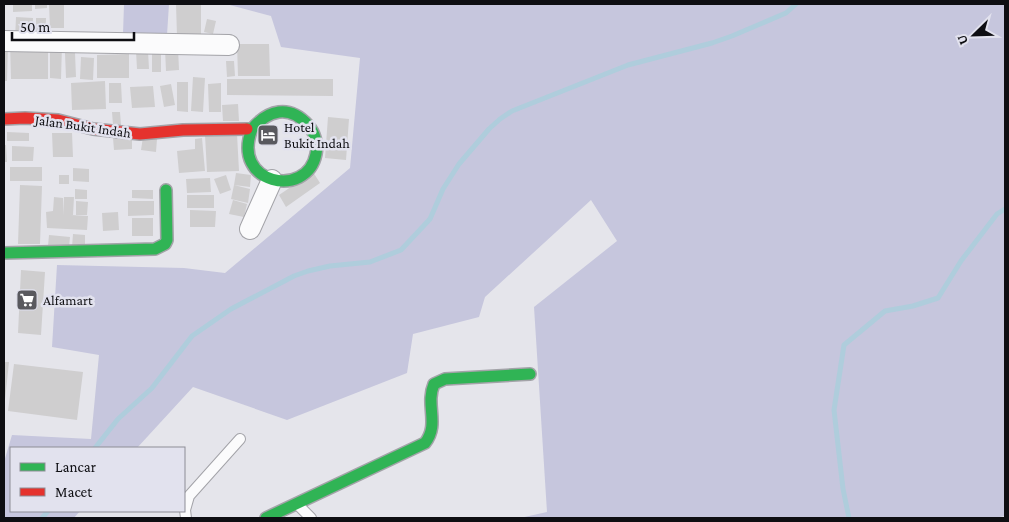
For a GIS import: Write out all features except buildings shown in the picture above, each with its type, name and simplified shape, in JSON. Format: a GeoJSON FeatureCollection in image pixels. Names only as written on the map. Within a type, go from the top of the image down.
{"type":"FeatureCollection","features":[{"type":"Feature","properties":{"kind":"street"},"geometry":{"type":"LineString","coordinates":[[4,41],[229,45]]}},
{"type":"Feature","properties":{"kind":"street"},"geometry":{"type":"LineString","coordinates":[[274,112],[288,112],[301,117],[312,127],[317,141],[316,155],[310,168],[299,177],[286,181],[272,180],[258,172],[250,160],[247,144],[252,129],[261,118],[274,112]]}},
{"type":"Feature","properties":{"kind":"street","name":"Jalan Bukit Indah"},"geometry":{"type":"LineString","coordinates":[[4,119],[58,120],[93,129],[140,134],[162,134],[183,130],[252,129]]}},
{"type":"Feature","properties":{"kind":"street"},"geometry":{"type":"LineString","coordinates":[[250,229],[272,180]]}},
{"type":"Feature","properties":{"kind":"street"},"geometry":{"type":"LineString","coordinates":[[4,252],[155,249],[165,244],[167,240],[166,190]]}},
{"type":"Feature","properties":{"kind":"street"},"geometry":{"type":"LineString","coordinates":[[266,518],[425,443],[434,430],[429,393],[434,384],[445,380],[530,374]]}},
{"type":"Feature","properties":{"kind":"lane"},"geometry":{"type":"LineString","coordinates":[[186,518],[185,510],[190,496],[240,439]]}},
{"type":"Feature","properties":{"kind":"lane"},"geometry":{"type":"LineString","coordinates":[[297,504],[311,518]]}},
{"type":"Feature","properties":{"kind":"shaded area"},"geometry":{"type":"Polygon","coordinates":[[[124,4],[169,4],[167,35],[123,34],[124,4]]]}},
{"type":"Feature","properties":{"kind":"shaded area"},"geometry":{"type":"Polygon","coordinates":[[[226,4],[1005,4],[1005,516],[995,518],[520,518],[547,512],[534,307],[617,241],[591,200],[485,297],[479,317],[413,334],[407,373],[287,420],[193,387],[138,447],[10,447],[10,512],[79,512],[74,518],[4,518],[4,462],[12,435],[91,439],[99,355],[52,347],[57,265],[184,268],[225,273],[350,168],[360,58],[281,47],[271,16],[226,4]]]}},
{"type":"Feature","properties":{"kind":"waterway"},"geometry":{"type":"LineString","coordinates":[[96,447],[118,419],[152,388],[192,336],[231,309],[294,276],[308,271],[330,266],[370,262],[401,250],[430,219],[443,189],[459,164],[489,129],[512,111],[628,65],[732,36],[786,13],[796,4]]}},
{"type":"Feature","properties":{"kind":"waterway"},"geometry":{"type":"LineString","coordinates":[[849,518],[843,489],[834,410],[844,345],[885,311],[913,306],[938,298],[961,261],[997,214],[1005,209]]}},
{"type":"Feature","properties":{"kind":"waterway"},"geometry":{"type":"LineString","coordinates":[[42,518],[47,512]]}},
{"type":"Feature","properties":{"kind":"traffic: fast"},"geometry":{"type":"LineString","coordinates":[[247,129],[252,129],[265,117],[279,112],[286,112],[301,118],[310,128],[316,143],[317,150],[310,168],[299,177],[286,181],[272,179],[260,173],[251,163],[248,148],[252,129]]}},
{"type":"Feature","properties":{"kind":"traffic: fast"},"geometry":{"type":"LineString","coordinates":[[4,253],[155,249],[165,244],[167,240],[166,190]]}},
{"type":"Feature","properties":{"kind":"traffic: fast"},"geometry":{"type":"LineString","coordinates":[[266,518],[425,443],[431,429],[431,399],[434,384],[445,379],[530,374]]}},
{"type":"Feature","properties":{"kind":"traffic: jam"},"geometry":{"type":"LineString","coordinates":[[4,119],[58,120],[93,129],[140,134],[183,130],[247,129]]}},
{"type":"Feature","properties":{"kind":"place","name":"Hotel Bukit Indah"},"geometry":{"type":"Point","coordinates":[268,135]}},
{"type":"Feature","properties":{"kind":"place","name":"Alfamart"},"geometry":{"type":"Point","coordinates":[27,300]}}]}
